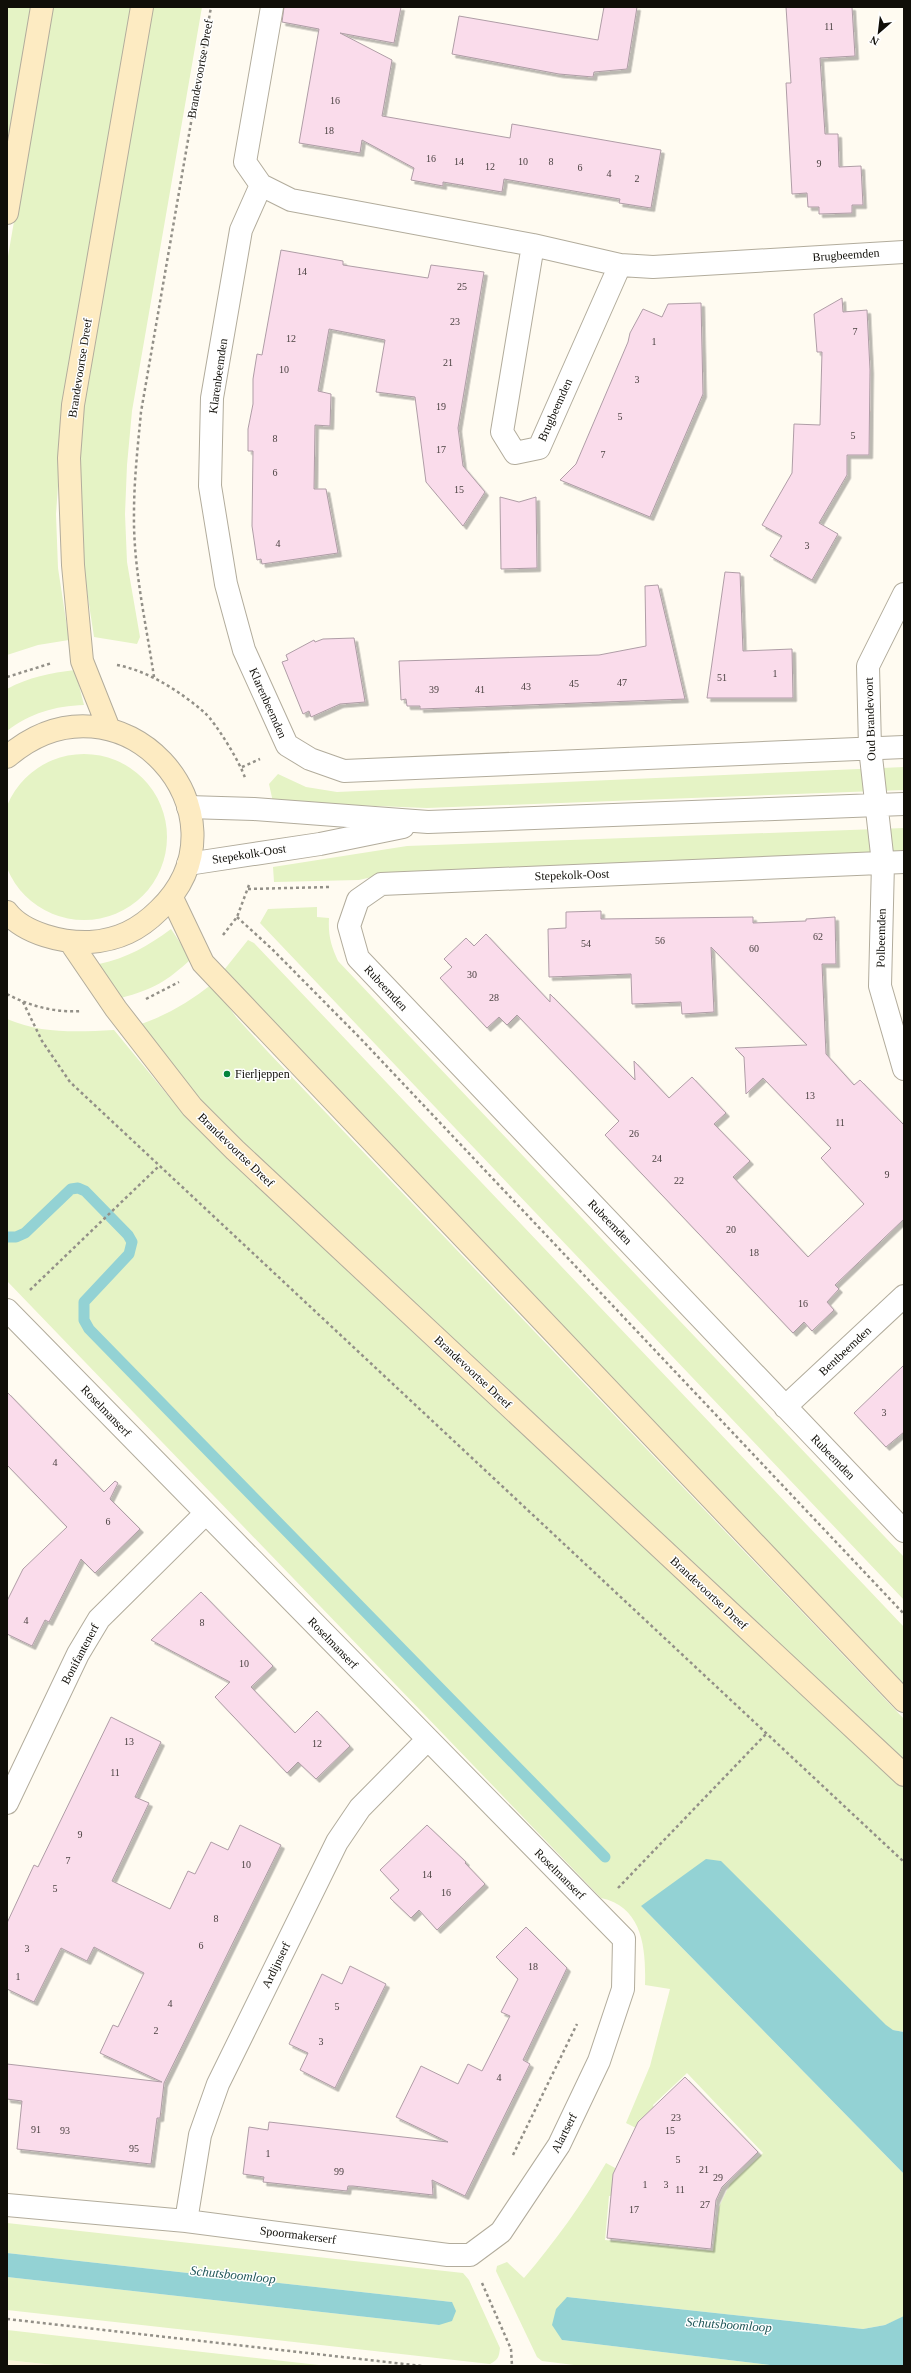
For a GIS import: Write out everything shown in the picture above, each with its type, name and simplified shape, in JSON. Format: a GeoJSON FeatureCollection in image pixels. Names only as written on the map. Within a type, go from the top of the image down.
{"type":"FeatureCollection","features":[{"type":"Feature","properties":{"kind":"main road"},"geometry":{"type":"LineString","coordinates":[[7,213],[42,7]]}},
{"type":"Feature","properties":{"kind":"main road","name":"Brandevoortse Dreef"},"geometry":{"type":"LineString","coordinates":[[109,728],[82,661],[73,565],[69,458],[73,405],[142,7]]}},
{"type":"Feature","properties":{"kind":"main road"},"geometry":{"type":"LineString","coordinates":[[7,757],[23,743],[50,731],[79,726],[109,728],[136,740],[160,757],[177,780],[188,808],[192,836],[188,864],[172,898],[144,925],[109,941],[70,943],[38,933],[7,912]]}},
{"type":"Feature","properties":{"kind":"main road"},"geometry":{"type":"LineString","coordinates":[[172,898],[203,962],[904,1701]]}},
{"type":"Feature","properties":{"kind":"main road","name":"Brandevoortse Dreef"},"geometry":{"type":"LineString","coordinates":[[70,943],[116,1009],[192,1107],[235,1150],[904,1775]]}},
{"type":"Feature","properties":{"kind":"street"},"geometry":{"type":"LineString","coordinates":[[261,185],[245,162],[272,7]]}},
{"type":"Feature","properties":{"kind":"street","name":"Brugbeemden"},"geometry":{"type":"LineString","coordinates":[[261,185],[291,200],[533,245],[620,265],[653,267],[904,252]]}},
{"type":"Feature","properties":{"kind":"street","name":"Klarenbeemden"},"geometry":{"type":"LineString","coordinates":[[261,185],[241,230],[212,398],[210,486],[226,584],[244,650],[287,745],[310,759],[344,771],[870,748]]}},
{"type":"Feature","properties":{"kind":"street","name":"Brugbeemden"},"geometry":{"type":"LineString","coordinates":[[533,245],[502,432],[515,453],[539,448],[620,265]]}},
{"type":"Feature","properties":{"kind":"street","name":"Oud Brandevoort"},"geometry":{"type":"LineString","coordinates":[[875,805],[870,748],[868,666],[904,594]]}},
{"type":"Feature","properties":{"kind":"street"},"geometry":{"type":"LineString","coordinates":[[870,748],[904,747]]}},
{"type":"Feature","properties":{"kind":"street","name":"Stepekolk-Oost"},"geometry":{"type":"LineString","coordinates":[[188,808],[254,809],[428,822],[904,804]]}},
{"type":"Feature","properties":{"kind":"street","name":"Polbeemden"},"geometry":{"type":"LineString","coordinates":[[875,805],[893,863],[880,986],[904,1069]]}},
{"type":"Feature","properties":{"kind":"street","name":"Stepekolk-Oost"},"geometry":{"type":"LineString","coordinates":[[188,864],[320,844],[428,822]]}},
{"type":"Feature","properties":{"kind":"street","name":"Stepekolk-Oost"},"geometry":{"type":"LineString","coordinates":[[358,900],[381,884],[416,881],[893,863]]}},
{"type":"Feature","properties":{"kind":"street","name":"Rubeemden"},"geometry":{"type":"LineString","coordinates":[[358,900],[348,926],[358,958],[904,1531]]}},
{"type":"Feature","properties":{"kind":"street","name":"Bentbeemden"},"geometry":{"type":"LineString","coordinates":[[785,1407],[904,1296]]}},
{"type":"Feature","properties":{"kind":"street","name":"Roselmanserf"},"geometry":{"type":"LineString","coordinates":[[8,1310],[427,1740],[624,1939],[623,1989]]}},
{"type":"Feature","properties":{"kind":"street","name":"Bonifantenerf"},"geometry":{"type":"LineString","coordinates":[[7,1803],[78,1654],[99,1619],[206,1513]]}},
{"type":"Feature","properties":{"kind":"street","name":"Ardijnserf"},"geometry":{"type":"LineString","coordinates":[[186,2221],[200,2135],[218,2084],[337,1842],[360,1808],[427,1740]]}},
{"type":"Feature","properties":{"kind":"street","name":"Alartserf"},"geometry":{"type":"LineString","coordinates":[[470,2254],[501,2232],[559,2145],[598,2061],[623,1989]]}},
{"type":"Feature","properties":{"kind":"street","name":"Spoormakerserf"},"geometry":{"type":"LineString","coordinates":[[7,2205],[186,2221],[448,2255],[470,2254]]}},
{"type":"Feature","properties":{"kind":"path","name":"Brandevoortse Dreef"},"geometry":{"type":"LineString","coordinates":[[154,677],[137,560],[134,513],[136,467],[141,412],[211,7]]}},
{"type":"Feature","properties":{"kind":"path"},"geometry":{"type":"LineString","coordinates":[[7,677],[46,664],[82,661],[119,665],[154,677],[206,714],[242,767]]}},
{"type":"Feature","properties":{"kind":"path"},"geometry":{"type":"LineString","coordinates":[[358,900],[329,887],[248,889],[237,917],[272,949],[360,1038],[904,1614]]}},
{"type":"Feature","properties":{"kind":"path"},"geometry":{"type":"LineString","coordinates":[[23,1002],[42,1041],[70,1082],[904,1862]]}},
{"type":"Feature","properties":{"kind":"path"},"geometry":{"type":"LineString","coordinates":[[8,1310],[159,1166]]}},
{"type":"Feature","properties":{"kind":"path"},"geometry":{"type":"LineString","coordinates":[[596,1910],[766,1734]]}},
{"type":"Feature","properties":{"kind":"path"},"geometry":{"type":"LineString","coordinates":[[470,2254],[511,2349],[512,2366]]}},
{"type":"Feature","properties":{"kind":"path"},"geometry":{"type":"LineString","coordinates":[[7,2319],[422,2366]]}},
{"type":"Feature","properties":{"kind":"shaded area"},"geometry":{"type":"Polygon","coordinates":[[[7,2360],[63,2366],[7,2366],[7,2360]]]}},
{"type":"Feature","properties":{"kind":"green space"},"geometry":{"type":"Polygon","coordinates":[[[7,7],[33,7],[7,155],[7,7]]]}},
{"type":"Feature","properties":{"kind":"green space"},"geometry":{"type":"Polygon","coordinates":[[[51,7],[132,7],[64,402],[56,514],[58,568],[69,640],[38,645],[7,655],[7,262],[51,7]]]}},
{"type":"Feature","properties":{"kind":"green space"},"geometry":{"type":"Polygon","coordinates":[[[150,7],[202,7],[132,411],[127,465],[125,514],[127,562],[140,637],[137,644],[94,637],[83,565],[80,515],[81,404],[150,7]]]}},
{"type":"Feature","properties":{"kind":"green space"},"geometry":{"type":"Polygon","coordinates":[[[75,670],[84,705],[53,709],[34,715],[7,731],[7,689],[23,681],[40,676],[75,670]]]}},
{"type":"Feature","properties":{"kind":"green space"},"geometry":{"type":"Polygon","coordinates":[[[84,754],[100,756],[116,761],[130,768],[143,778],[153,791],[160,805],[165,821],[167,837],[165,853],[160,869],[153,883],[143,896],[130,906],[116,913],[100,918],[84,920],[68,918],[52,913],[38,906],[25,896],[15,883],[8,869],[3,853],[1,837],[3,821],[8,805],[15,791],[25,778],[38,768],[52,761],[68,756],[84,754]]]}},
{"type":"Feature","properties":{"kind":"green space"},"geometry":{"type":"Polygon","coordinates":[[[904,767],[904,790],[427,808],[273,802],[269,784],[278,774],[306,787],[337,792],[904,767]]]}},
{"type":"Feature","properties":{"kind":"green space"},"geometry":{"type":"Polygon","coordinates":[[[904,828],[904,856],[381,875],[359,880],[274,882],[273,867],[407,846],[904,828]]]}},
{"type":"Feature","properties":{"kind":"green space"},"geometry":{"type":"Polygon","coordinates":[[[317,907],[317,917],[329,918],[330,940],[338,961],[904,1557],[904,1600],[260,923],[268,909],[317,907]]]}},
{"type":"Feature","properties":{"kind":"green space"},"geometry":{"type":"Polygon","coordinates":[[[171,929],[191,959],[174,974],[159,984],[121,998],[99,964],[137,951],[171,929]]]}},
{"type":"Feature","properties":{"kind":"green space"},"geometry":{"type":"Polygon","coordinates":[[[248,940],[254,943],[904,1627],[904,1691],[224,970],[248,940]]]}},
{"type":"Feature","properties":{"kind":"green space"},"geometry":{"type":"Polygon","coordinates":[[[212,984],[236,1017],[268,1052],[904,1719],[904,1760],[238,1139],[193,1093],[138,1025],[177,1008],[212,984]]]}},
{"type":"Feature","properties":{"kind":"green space"},"geometry":{"type":"Polygon","coordinates":[[[7,1019],[20,1024],[46,1030],[114,1030],[170,1098],[228,1155],[904,1786],[904,2032],[893,2030],[641,1906],[904,2174],[904,2317],[885,2325],[863,2329],[567,2297],[562,2340],[778,2366],[582,2366],[542,2361],[537,2357],[496,2271],[497,2266],[507,2262],[524,2278],[547,2251],[568,2222],[606,2163],[626,2174],[615,2196],[609,2196],[605,2240],[713,2251],[719,2207],[730,2184],[763,2153],[687,2073],[653,2105],[655,2110],[636,2128],[626,2123],[650,2066],[670,1989],[645,1985],[643,1944],[634,1920],[626,1910],[615,1903],[601,1898],[7,1281],[7,1019]]]}},
{"type":"Feature","properties":{"kind":"green space"},"geometry":{"type":"Polygon","coordinates":[[[7,2223],[463,2273],[469,2280],[500,2348],[498,2358],[490,2364],[7,2310],[7,2277],[439,2325],[452,2302],[7,2253],[7,2223]]]}},
{"type":"Feature","properties":{"kind":"green space"},"geometry":{"type":"Polygon","coordinates":[[[7,2330],[328,2366],[63,2366],[7,2360],[7,2330]]]}},
{"type":"Feature","properties":{"kind":"water"},"geometry":{"type":"Polygon","coordinates":[[[706,1859],[721,1861],[886,2025],[893,2030],[904,2032],[904,2174],[641,1906],[706,1859]]]}},
{"type":"Feature","properties":{"kind":"water"},"geometry":{"type":"Polygon","coordinates":[[[7,2253],[452,2302],[456,2311],[452,2321],[439,2325],[7,2277],[7,2253]]]}},
{"type":"Feature","properties":{"kind":"water","name":"Schutsboomloop"},"geometry":{"type":"Polygon","coordinates":[[[567,2297],[863,2329],[885,2325],[904,2316],[904,2366],[778,2366],[562,2340],[552,2325],[556,2309],[567,2297]]]}},
{"type":"Feature","properties":{"kind":"building"},"geometry":{"type":"Polygon","coordinates":[[[284,7],[401,7],[394,43],[340,33],[392,60],[382,116],[510,138],[512,124],[661,150],[651,208],[619,203],[620,199],[504,179],[502,192],[443,182],[443,186],[411,180],[414,168],[362,140],[360,153],[299,143],[319,29],[282,22],[284,7]]]}},
{"type":"Feature","properties":{"kind":"building"},"geometry":{"type":"Polygon","coordinates":[[[604,7],[637,7],[627,69],[594,72],[593,77],[559,74],[452,54],[459,16],[598,40],[604,7]]]}},
{"type":"Feature","properties":{"kind":"building"},"geometry":{"type":"Polygon","coordinates":[[[786,7],[852,7],[855,56],[820,58],[825,134],[838,134],[839,167],[861,166],[863,205],[852,205],[852,213],[819,214],[819,207],[808,207],[807,193],[792,194],[786,83],[791,83],[786,7]]]}},
{"type":"Feature","properties":{"kind":"building"},"geometry":{"type":"Polygon","coordinates":[[[281,250],[343,261],[343,265],[428,278],[431,265],[484,272],[458,428],[463,466],[485,492],[463,526],[426,482],[415,397],[376,392],[385,340],[329,329],[318,391],[331,394],[330,426],[315,425],[314,489],[326,489],[338,553],[262,564],[261,559],[257,560],[252,526],[253,451],[248,451],[248,429],[253,404],[253,379],[257,354],[262,355],[281,250]]]}},
{"type":"Feature","properties":{"kind":"building"},"geometry":{"type":"Polygon","coordinates":[[[842,298],[843,312],[867,310],[870,370],[869,455],[847,455],[847,475],[819,523],[838,534],[812,580],[770,556],[782,536],[762,525],[792,473],[794,424],[820,425],[822,352],[817,352],[814,314],[842,298]]]}},
{"type":"Feature","properties":{"kind":"building"},"geometry":{"type":"Polygon","coordinates":[[[701,303],[703,394],[650,517],[560,480],[576,464],[628,342],[630,333],[643,309],[662,317],[668,304],[701,303]]]}},
{"type":"Feature","properties":{"kind":"building"},"geometry":{"type":"Polygon","coordinates":[[[500,497],[519,502],[536,497],[537,568],[501,569],[500,497]]]}},
{"type":"Feature","properties":{"kind":"building"},"geometry":{"type":"Polygon","coordinates":[[[725,572],[740,573],[743,651],[792,649],[793,698],[707,698],[725,572]]]}},
{"type":"Feature","properties":{"kind":"building"},"geometry":{"type":"Polygon","coordinates":[[[658,585],[685,699],[420,709],[420,706],[407,706],[406,699],[401,700],[399,661],[599,655],[646,646],[645,586],[658,585]]]}},
{"type":"Feature","properties":{"kind":"building"},"geometry":{"type":"Polygon","coordinates":[[[354,638],[365,702],[340,704],[311,717],[309,711],[303,714],[282,662],[288,660],[286,655],[314,640],[315,642],[323,639],[354,638]]]}},
{"type":"Feature","properties":{"kind":"building"},"geometry":{"type":"Polygon","coordinates":[[[601,911],[601,919],[753,917],[753,923],[806,921],[806,919],[835,917],[836,964],[822,964],[826,1054],[854,1085],[860,1080],[904,1125],[904,1219],[835,1285],[839,1289],[827,1302],[834,1310],[812,1331],[804,1322],[793,1333],[605,1135],[619,1121],[517,1015],[507,1025],[499,1017],[487,1028],[440,978],[452,967],[444,959],[466,938],[474,946],[486,934],[550,1002],[550,994],[635,1080],[634,1061],[669,1098],[692,1077],[726,1113],[714,1124],[750,1161],[733,1177],[808,1257],[864,1204],[821,1158],[831,1148],[763,1078],[746,1094],[744,1057],[735,1048],[807,1045],[711,947],[714,1012],[682,1014],[681,1002],[632,1004],[631,974],[549,977],[548,929],[566,928],[566,912],[601,911]]]}},
{"type":"Feature","properties":{"kind":"building"},"geometry":{"type":"Polygon","coordinates":[[[904,1365],[904,1432],[886,1447],[854,1413],[904,1365]]]}},
{"type":"Feature","properties":{"kind":"building"},"geometry":{"type":"Polygon","coordinates":[[[7,1392],[104,1492],[115,1481],[118,1483],[110,1499],[140,1529],[95,1573],[81,1559],[49,1622],[45,1620],[32,1646],[7,1634],[7,1601],[23,1569],[67,1527],[7,1465],[7,1392]]]}},
{"type":"Feature","properties":{"kind":"building"},"geometry":{"type":"Polygon","coordinates":[[[201,1592],[273,1666],[251,1687],[295,1733],[317,1711],[350,1746],[316,1779],[298,1762],[287,1773],[215,1697],[230,1682],[151,1640],[201,1592]]]}},
{"type":"Feature","properties":{"kind":"building"},"geometry":{"type":"Polygon","coordinates":[[[111,1717],[161,1742],[135,1797],[149,1803],[112,1881],[170,1909],[188,1871],[195,1874],[211,1842],[228,1850],[240,1825],[281,1845],[164,2083],[160,2118],[157,2118],[151,2164],[17,2149],[22,2101],[7,2099],[7,2064],[162,2082],[100,2053],[113,2025],[118,2027],[144,1973],[94,1947],[87,1961],[61,1948],[34,2002],[7,1989],[7,1923],[34,1865],[38,1867],[111,1717]]]}},
{"type":"Feature","properties":{"kind":"building"},"geometry":{"type":"Polygon","coordinates":[[[427,1825],[466,1862],[465,1863],[485,1884],[437,1930],[419,1910],[411,1918],[390,1898],[399,1890],[380,1870],[427,1825]]]}},
{"type":"Feature","properties":{"kind":"building"},"geometry":{"type":"Polygon","coordinates":[[[526,1927],[567,1968],[523,2060],[530,2064],[465,2196],[432,2180],[433,2195],[353,2186],[348,2186],[347,2191],[263,2182],[264,2177],[243,2174],[249,2127],[268,2130],[269,2122],[448,2142],[396,2117],[421,2066],[458,2084],[468,2064],[482,2071],[510,2016],[501,2012],[518,1979],[496,1957],[526,1927]]]}},
{"type":"Feature","properties":{"kind":"building"},"geometry":{"type":"Polygon","coordinates":[[[350,1966],[386,1984],[335,2088],[300,2070],[308,2053],[289,2044],[322,1974],[342,1984],[350,1966]]]}},
{"type":"Feature","properties":{"kind":"building"},"geometry":{"type":"Polygon","coordinates":[[[685,2077],[758,2152],[722,2187],[716,2200],[711,2249],[607,2238],[613,2174],[638,2122],[685,2077]]]}},
{"type":"Feature","properties":{"kind":"waterway"},"geometry":{"type":"LineString","coordinates":[[7,1237],[16,1237],[25,1233],[71,1189],[78,1188],[85,1191],[128,1235],[132,1242],[129,1254],[84,1302],[84,1320],[89,1329],[605,1857]]}},
{"type":"Feature","properties":{"kind":"place","name":"Fierljeppen"},"geometry":{"type":"Point","coordinates":[227,1074]}}]}
